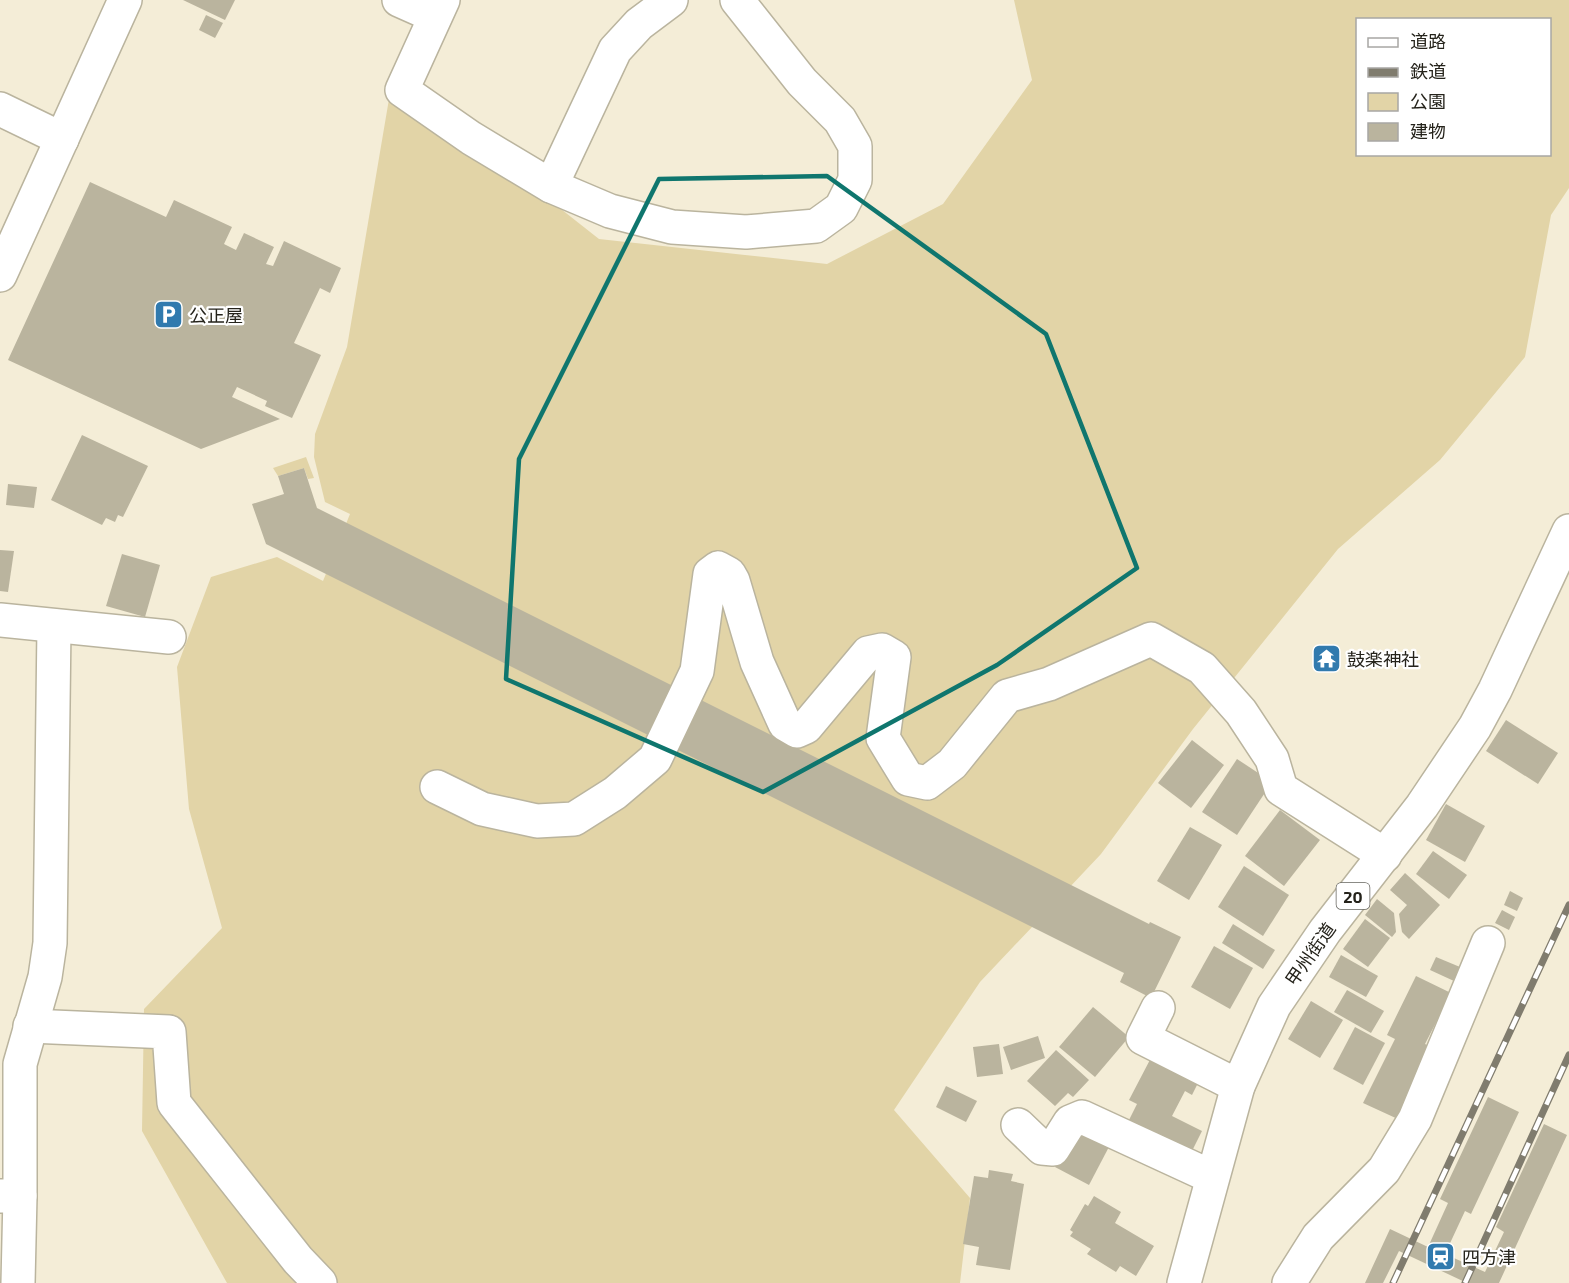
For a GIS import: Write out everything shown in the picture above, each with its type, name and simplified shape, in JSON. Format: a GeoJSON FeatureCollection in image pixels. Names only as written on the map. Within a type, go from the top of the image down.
{"type":"FeatureCollection","features":[{"type":"Feature","properties":{"kind":"main road"},"geometry":{"type":"LineString","coordinates":[[0,275],[125,0]]}},
{"type":"Feature","properties":{"kind":"main road"},"geometry":{"type":"LineString","coordinates":[[399,0],[439,8],[402,90],[471,138],[551,186],[610,211],[672,227],[746,232],[816,226],[840,208],[855,180],[855,146],[840,120],[802,82],[737,0]]}},
{"type":"Feature","properties":{"kind":"main road"},"geometry":{"type":"LineString","coordinates":[[551,186],[615,50],[639,24],[671,0]]}},
{"type":"Feature","properties":{"kind":"main road"},"geometry":{"type":"LineString","coordinates":[[0,109],[62,139]]}},
{"type":"Feature","properties":{"kind":"main road","name":"甲州街道"},"geometry":{"type":"LineString","coordinates":[[1184,1283],[1238,1086],[1274,1006],[1325,931],[1455,760],[1495,690],[1569,531]]}},
{"type":"Feature","properties":{"kind":"main road"},"geometry":{"type":"LineString","coordinates":[[438,787],[482,809],[537,821],[574,819],[615,793],[656,759],[697,671],[710,573],[718,568],[729,574],[733,581],[757,662],[785,724],[797,731],[806,727],[868,653],[882,650],[894,657],[883,738],[908,779],[927,783],[952,764],[1007,696],[1049,684],[1151,639],[1202,668],[1241,712],[1272,759],[1281,789],[1385,855]]}},
{"type":"Feature","properties":{"kind":"main road"},"geometry":{"type":"LineString","coordinates":[[0,620],[169,637]]}},
{"type":"Feature","properties":{"kind":"main road"},"geometry":{"type":"LineString","coordinates":[[18,1283],[10,1196],[20,1064],[45,977],[50,943],[54,626]]}},
{"type":"Feature","properties":{"kind":"main road"},"geometry":{"type":"LineString","coordinates":[[1289,1283],[1318,1237],[1384,1170],[1415,1119],[1488,943]]}},
{"type":"Feature","properties":{"kind":"main road"},"geometry":{"type":"LineString","coordinates":[[1158,1008],[1143,1038],[1238,1086]]}},
{"type":"Feature","properties":{"kind":"main road"},"geometry":{"type":"LineString","coordinates":[[30,1026],[169,1032],[174,1103],[298,1260],[320,1283]]}},
{"type":"Feature","properties":{"kind":"main road"},"geometry":{"type":"LineString","coordinates":[[1018,1125],[1042,1148],[1053,1149],[1070,1122],[1082,1117],[1212,1177]]}},
{"type":"Feature","properties":{"kind":"highlighted area"},"geometry":{"type":"Polygon","coordinates":[[[827,176],[1046,334],[1137,568],[997,665],[763,792],[506,679],[519,459],[659,179],[827,176]]]}},
{"type":"Feature","properties":{"kind":"green space"},"geometry":{"type":"Polygon","coordinates":[[[1014,0],[1569,0],[1569,188],[1551,215],[1525,357],[1440,460],[1338,549],[1193,729],[1101,854],[980,982],[894,1110],[970,1198],[960,1283],[227,1283],[142,1131],[144,1009],[222,928],[189,809],[177,667],[211,577],[277,557],[323,581],[350,514],[325,502],[314,457],[315,434],[347,347],[389,99],[552,202],[599,239],[827,264],[943,204],[1032,80],[1014,0]]]}},
{"type":"Feature","properties":{"kind":"green space"},"geometry":{"type":"Polygon","coordinates":[[[306,457],[314,478],[308,479],[304,468],[278,476],[273,468],[306,457]]]}},
{"type":"Feature","properties":{"kind":"building"},"geometry":{"type":"Polygon","coordinates":[[[183,0],[235,0],[225,20],[183,0]]]}},
{"type":"Feature","properties":{"kind":"building"},"geometry":{"type":"Polygon","coordinates":[[[206,15],[223,23],[215,38],[199,30],[206,15]]]}},
{"type":"Feature","properties":{"kind":"building","name":"公正屋"},"geometry":{"type":"Polygon","coordinates":[[[90,182],[166,217],[174,200],[232,227],[224,244],[236,250],[244,233],[274,247],[266,264],[273,266],[284,241],[341,268],[330,293],[320,288],[294,343],[321,355],[292,418],[265,406],[267,401],[237,387],[232,397],[280,419],[201,449],[8,360],[90,182]]]}},
{"type":"Feature","properties":{"kind":"building"},"geometry":{"type":"Polygon","coordinates":[[[82,435],[148,466],[123,517],[118,515],[115,522],[106,518],[102,525],[51,500],[82,435]]]}},
{"type":"Feature","properties":{"kind":"building"},"geometry":{"type":"Polygon","coordinates":[[[304,468],[317,508],[1149,924],[1150,922],[1181,937],[1151,998],[1120,982],[1124,973],[266,544],[252,504],[284,494],[278,476],[304,468]]]}},
{"type":"Feature","properties":{"kind":"building"},"geometry":{"type":"Polygon","coordinates":[[[8,484],[37,487],[34,508],[6,505],[8,484]]]}},
{"type":"Feature","properties":{"kind":"building"},"geometry":{"type":"Polygon","coordinates":[[[0,550],[14,551],[8,592],[0,591],[0,550]]]}},
{"type":"Feature","properties":{"kind":"building"},"geometry":{"type":"Polygon","coordinates":[[[122,554],[160,565],[145,617],[106,606],[122,554]]]}},
{"type":"Feature","properties":{"kind":"building"},"geometry":{"type":"Polygon","coordinates":[[[1506,720],[1558,753],[1538,784],[1486,751],[1506,720]]]}},
{"type":"Feature","properties":{"kind":"building"},"geometry":{"type":"Polygon","coordinates":[[[1192,740],[1224,765],[1191,808],[1158,783],[1192,740]]]}},
{"type":"Feature","properties":{"kind":"building"},"geometry":{"type":"Polygon","coordinates":[[[1237,759],[1272,782],[1237,835],[1202,812],[1237,759]]]}},
{"type":"Feature","properties":{"kind":"building"},"geometry":{"type":"Polygon","coordinates":[[[1446,804],[1485,826],[1465,862],[1426,840],[1446,804]]]}},
{"type":"Feature","properties":{"kind":"building"},"geometry":{"type":"Polygon","coordinates":[[[1280,810],[1320,840],[1284,886],[1245,856],[1280,810]]]}},
{"type":"Feature","properties":{"kind":"building"},"geometry":{"type":"Polygon","coordinates":[[[1190,827],[1222,845],[1189,900],[1157,881],[1190,827]]]}},
{"type":"Feature","properties":{"kind":"building"},"geometry":{"type":"Polygon","coordinates":[[[1433,851],[1467,875],[1449,899],[1416,874],[1433,851]]]}},
{"type":"Feature","properties":{"kind":"building"},"geometry":{"type":"Polygon","coordinates":[[[1244,866],[1289,895],[1263,936],[1218,907],[1244,866]]]}},
{"type":"Feature","properties":{"kind":"building"},"geometry":{"type":"Polygon","coordinates":[[[1405,873],[1440,905],[1409,939],[1402,932],[1399,914],[1407,905],[1390,890],[1405,873]]]}},
{"type":"Feature","properties":{"kind":"building"},"geometry":{"type":"Polygon","coordinates":[[[1510,891],[1523,898],[1517,911],[1504,905],[1510,891]]]}},
{"type":"Feature","properties":{"kind":"building"},"geometry":{"type":"Polygon","coordinates":[[[1377,899],[1394,913],[1396,932],[1392,937],[1365,915],[1377,899]]]}},
{"type":"Feature","properties":{"kind":"building"},"geometry":{"type":"Polygon","coordinates":[[[1502,910],[1515,917],[1509,930],[1495,923],[1502,910]]]}},
{"type":"Feature","properties":{"kind":"building"},"geometry":{"type":"Polygon","coordinates":[[[1365,919],[1390,938],[1368,967],[1343,949],[1365,919]]]}},
{"type":"Feature","properties":{"kind":"building"},"geometry":{"type":"Polygon","coordinates":[[[1233,924],[1275,950],[1263,969],[1222,943],[1233,924]]]}},
{"type":"Feature","properties":{"kind":"building"},"geometry":{"type":"Polygon","coordinates":[[[1214,946],[1253,968],[1230,1009],[1191,987],[1214,946]]]}},
{"type":"Feature","properties":{"kind":"building"},"geometry":{"type":"Polygon","coordinates":[[[1341,955],[1378,976],[1366,997],[1329,977],[1341,955]]]}},
{"type":"Feature","properties":{"kind":"building"},"geometry":{"type":"Polygon","coordinates":[[[1436,957],[1460,967],[1454,981],[1430,970],[1436,957]]]}},
{"type":"Feature","properties":{"kind":"building"},"geometry":{"type":"Polygon","coordinates":[[[1416,976],[1451,993],[1425,1044],[1435,1049],[1400,1120],[1363,1103],[1395,1039],[1387,1035],[1416,976]]]}},
{"type":"Feature","properties":{"kind":"building"},"geometry":{"type":"Polygon","coordinates":[[[1347,990],[1384,1011],[1371,1033],[1334,1012],[1347,990]]]}},
{"type":"Feature","properties":{"kind":"building"},"geometry":{"type":"Polygon","coordinates":[[[1311,1001],[1343,1020],[1320,1058],[1288,1039],[1311,1001]]]}},
{"type":"Feature","properties":{"kind":"building"},"geometry":{"type":"Polygon","coordinates":[[[1093,1007],[1129,1037],[1095,1077],[1059,1047],[1093,1007]]]}},
{"type":"Feature","properties":{"kind":"building"},"geometry":{"type":"Polygon","coordinates":[[[1355,1027],[1385,1043],[1363,1085],[1333,1069],[1355,1027]]]}},
{"type":"Feature","properties":{"kind":"building"},"geometry":{"type":"Polygon","coordinates":[[[1038,1036],[1045,1058],[1011,1070],[1003,1047],[1038,1036]]]}},
{"type":"Feature","properties":{"kind":"building"},"geometry":{"type":"Polygon","coordinates":[[[999,1044],[1003,1074],[977,1077],[973,1047],[999,1044]]]}},
{"type":"Feature","properties":{"kind":"building"},"geometry":{"type":"Polygon","coordinates":[[[1056,1050],[1089,1080],[1073,1097],[1068,1093],[1055,1106],[1027,1081],[1056,1050]]]}},
{"type":"Feature","properties":{"kind":"building"},"geometry":{"type":"Polygon","coordinates":[[[1153,1054],[1200,1079],[1192,1095],[1185,1091],[1172,1116],[1202,1131],[1189,1157],[1127,1124],[1137,1104],[1129,1100],[1153,1054]]]}},
{"type":"Feature","properties":{"kind":"building"},"geometry":{"type":"Polygon","coordinates":[[[946,1086],[977,1101],[966,1122],[936,1107],[946,1086]]]}},
{"type":"Feature","properties":{"kind":"building"},"geometry":{"type":"Polygon","coordinates":[[[1488,1097],[1519,1112],[1471,1214],[1465,1211],[1445,1254],[1485,1272],[1504,1232],[1496,1227],[1544,1124],[1567,1135],[1499,1283],[1467,1283],[1399,1251],[1383,1283],[1365,1283],[1390,1229],[1428,1247],[1448,1203],[1440,1199],[1488,1097]]]}},
{"type":"Feature","properties":{"kind":"building"},"geometry":{"type":"Polygon","coordinates":[[[1076,1125],[1111,1143],[1089,1185],[1055,1167],[1076,1125]]]}},
{"type":"Feature","properties":{"kind":"building"},"geometry":{"type":"Polygon","coordinates":[[[989,1170],[1013,1174],[1011,1181],[1024,1184],[1010,1270],[976,1265],[979,1247],[963,1244],[974,1176],[988,1178],[989,1170]]]}},
{"type":"Feature","properties":{"kind":"building"},"geometry":{"type":"Polygon","coordinates":[[[1094,1196],[1121,1212],[1115,1223],[1154,1246],[1136,1276],[1120,1266],[1116,1272],[1087,1254],[1091,1249],[1070,1236],[1073,1232],[1070,1230],[1085,1204],[1088,1206],[1094,1196]]]}},
{"type":"Feature","properties":{"kind":"railway"},"geometry":{"type":"LineString","coordinates":[[1393,1283],[1569,905]]}},
{"type":"Feature","properties":{"kind":"railway"},"geometry":{"type":"LineString","coordinates":[[1465,1283],[1569,1055]]}},
{"type":"Feature","properties":{"kind":"place","name":"公正屋"},"geometry":{"type":"Point","coordinates":[168,315]}},
{"type":"Feature","properties":{"kind":"place","name":"鼓楽神社"},"geometry":{"type":"Point","coordinates":[1326,659]}},
{"type":"Feature","properties":{"kind":"place","name":"四方津"},"geometry":{"type":"Point","coordinates":[1441,1257]}}]}
